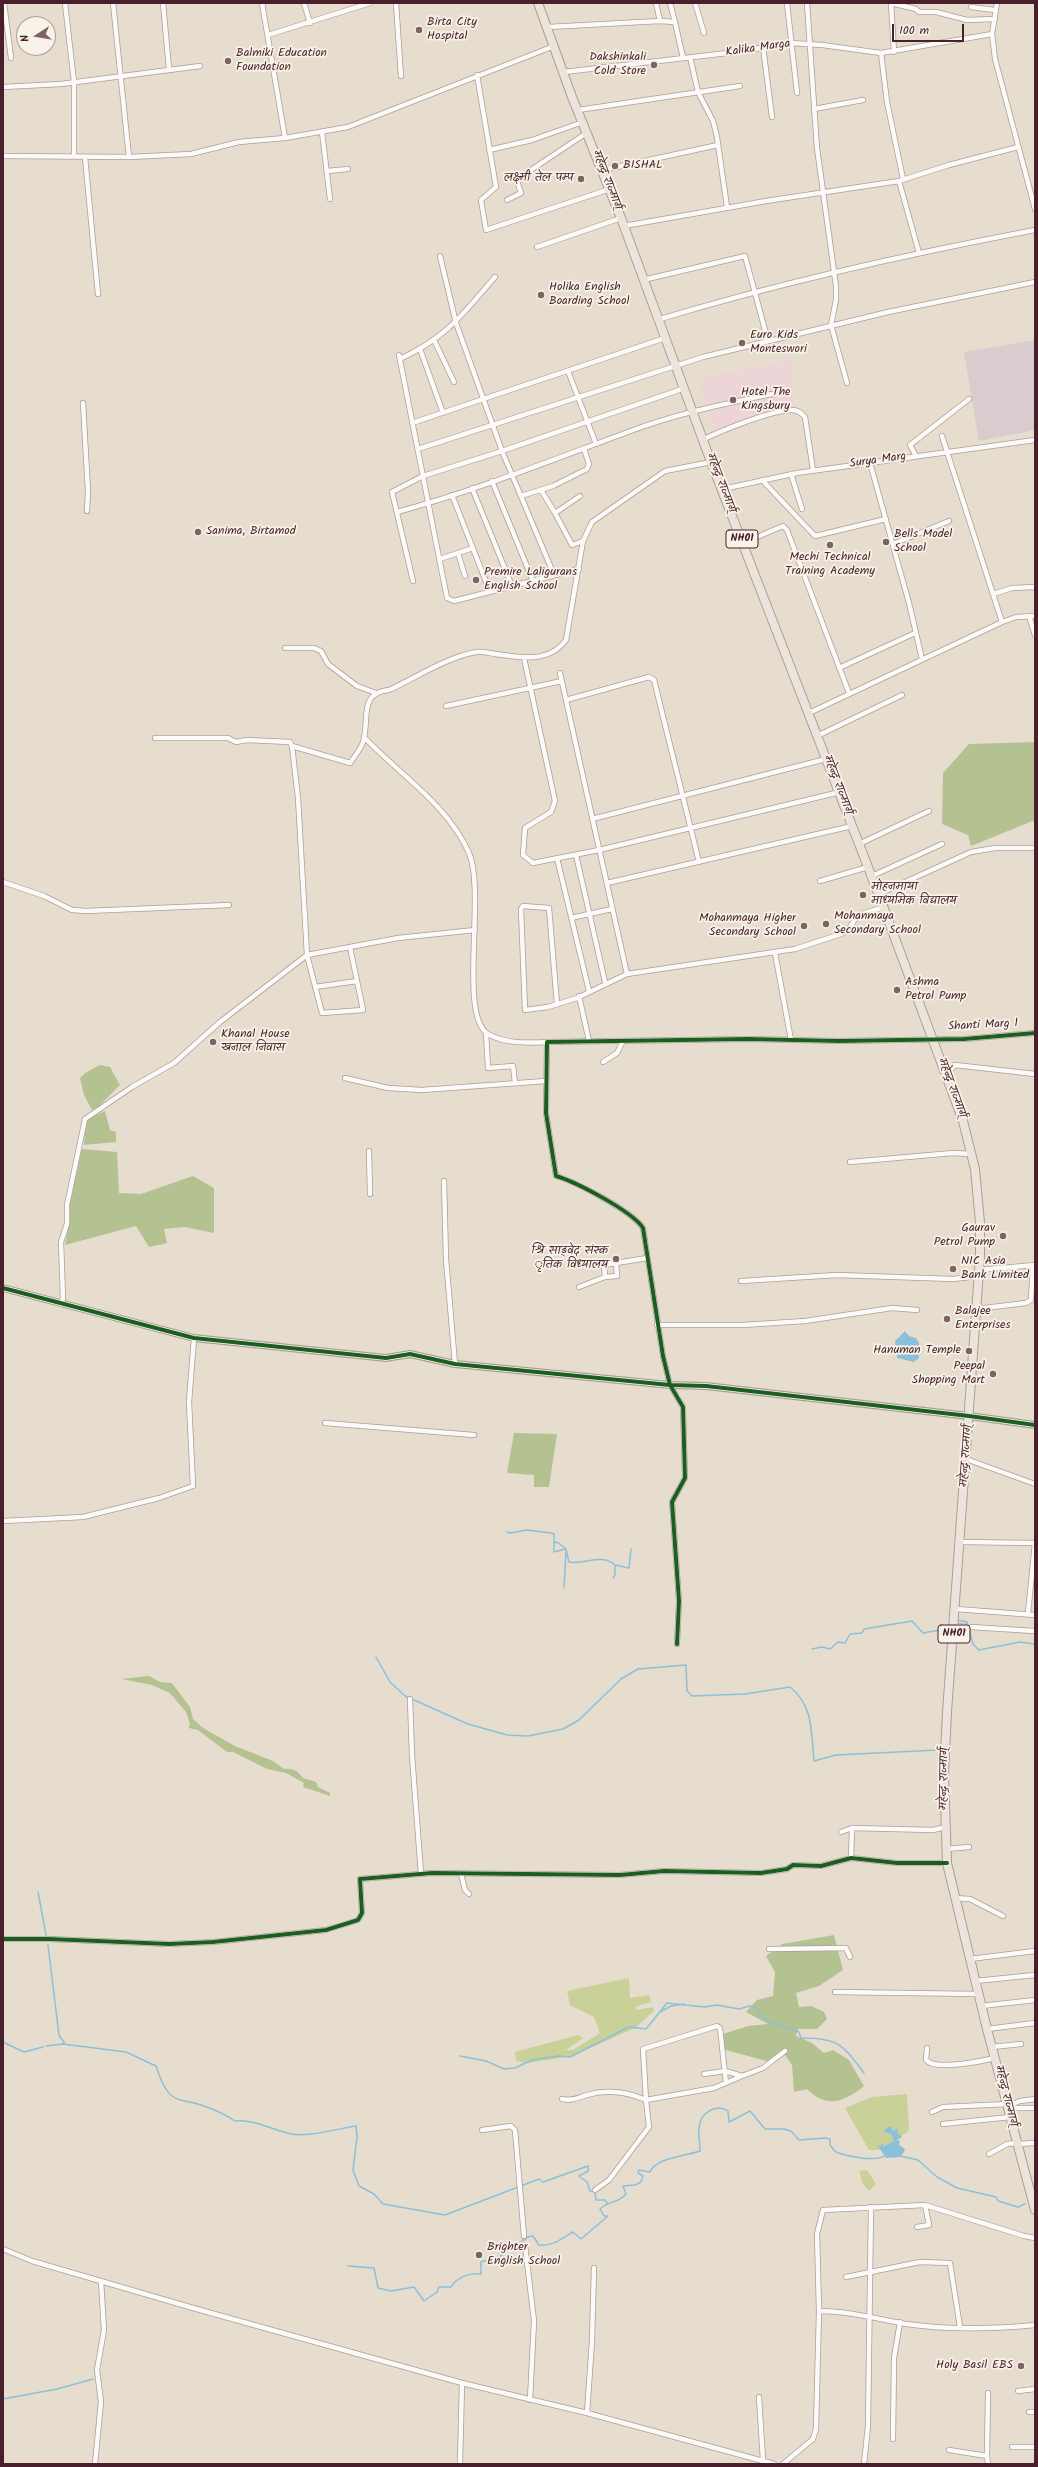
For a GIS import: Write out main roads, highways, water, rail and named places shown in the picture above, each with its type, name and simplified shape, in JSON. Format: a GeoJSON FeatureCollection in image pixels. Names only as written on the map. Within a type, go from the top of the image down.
{"type":"FeatureCollection","features":[{"type":"Feature","properties":{"kind":"highway","name":"महेन्द्र राज्मार्ग्"},"geometry":{"type":"LineString","coordinates":[[538,3],[578,110],[603,170],[658,320],[685,388],[711,462],[723,489],[884,907],[963,1121],[972,1154],[980,1223],[979,1273],[944,1774],[946,1849],[947,1863],[954,1898],[1035,2210]]}},
{"type":"Feature","properties":{"kind":"water"},"geometry":{"type":"Polygon","coordinates":[[[905,1331],[909,1336],[916,1338],[919,1343],[919,1358],[914,1362],[897,1358],[895,1341],[905,1331]]]}},
{"type":"Feature","properties":{"kind":"water"},"geometry":{"type":"Polygon","coordinates":[[[891,2126],[893,2131],[898,2128],[897,2132],[902,2137],[897,2140],[900,2141],[899,2145],[905,2149],[900,2157],[886,2158],[878,2146],[883,2144],[883,2147],[894,2141],[891,2134],[884,2132],[885,2129],[891,2126]]]}},
{"type":"Feature","properties":{"kind":"waterway"},"geometry":{"type":"LineString","coordinates":[[507,1532],[510,1533],[527,1530],[554,1534],[554,1543],[557,1542],[566,1549],[569,1562],[599,1560],[610,1562],[615,1565],[615,1575],[613,1578]]}},
{"type":"Feature","properties":{"kind":"waterway"},"geometry":{"type":"LineString","coordinates":[[554,1543],[554,1552],[565,1549]]}},
{"type":"Feature","properties":{"kind":"waterway"},"geometry":{"type":"LineString","coordinates":[[615,1565],[629,1568],[631,1549]]}},
{"type":"Feature","properties":{"kind":"waterway"},"geometry":{"type":"LineString","coordinates":[[564,1588],[566,1552]]}},
{"type":"Feature","properties":{"kind":"waterway"},"geometry":{"type":"LineString","coordinates":[[957,1620],[967,1622],[973,1644],[979,1650],[1020,1642],[1035,1644]]}},
{"type":"Feature","properties":{"kind":"waterway"},"geometry":{"type":"LineString","coordinates":[[812,1649],[822,1647],[830,1649],[838,1642],[845,1643],[850,1634],[862,1633],[864,1629],[912,1621],[923,1633],[946,1629],[949,1625]]}},
{"type":"Feature","properties":{"kind":"waterway"},"geometry":{"type":"LineString","coordinates":[[376,1657],[390,1682],[405,1696],[468,1724],[507,1735],[528,1736],[563,1729],[579,1720],[621,1679],[638,1669],[686,1665],[687,1691],[692,1696],[745,1694],[790,1687],[798,1694],[807,1711],[810,1721],[814,1761],[836,1755],[938,1750]]}},
{"type":"Feature","properties":{"kind":"waterway"},"geometry":{"type":"LineString","coordinates":[[38,1892],[46,1935]]}},
{"type":"Feature","properties":{"kind":"waterway"},"geometry":{"type":"LineString","coordinates":[[48,1945],[59,2035],[65,2044]]}},
{"type":"Feature","properties":{"kind":"waterway"},"geometry":{"type":"LineString","coordinates":[[460,2056],[486,2061],[504,2069],[515,2068],[532,2060],[559,2056],[570,2057],[629,2027],[646,2029],[667,2003],[704,2007],[717,2005],[739,2009],[750,2006],[757,2008],[762,2018],[799,2032],[801,2038],[814,2038],[832,2041],[844,2049],[864,2073]]}},
{"type":"Feature","properties":{"kind":"waterway"},"geometry":{"type":"LineString","coordinates":[[660,2012],[671,2006],[684,2004]]}},
{"type":"Feature","properties":{"kind":"waterway"},"geometry":{"type":"LineString","coordinates":[[3,2042],[24,2052],[43,2047]]}},
{"type":"Feature","properties":{"kind":"waterway"},"geometry":{"type":"LineString","coordinates":[[46,2046],[63,2044],[126,2052],[156,2066],[164,2086],[173,2097],[210,2108],[235,2121],[250,2122],[298,2135],[315,2134],[356,2126],[357,2137],[353,2170],[359,2186],[374,2194],[383,2204],[445,2215],[539,2179],[543,2182],[588,2166],[588,2171],[579,2176],[587,2182],[590,2191],[595,2192],[596,2200],[605,2200],[607,2203]]}},
{"type":"Feature","properties":{"kind":"waterway"},"geometry":{"type":"LineString","coordinates":[[348,2266],[374,2268],[378,2288],[391,2291],[414,2287],[424,2301],[437,2292],[439,2287],[451,2287],[464,2276],[481,2274],[481,2262],[499,2257],[528,2237],[533,2236],[539,2245],[548,2245],[557,2242],[573,2232],[581,2239],[608,2216],[604,2216],[600,2209],[603,2206],[620,2199],[626,2194],[623,2186],[635,2185],[641,2182],[643,2176],[638,2173],[639,2170],[650,2172],[653,2167],[664,2161],[700,2151],[700,2123],[705,2114],[714,2109],[719,2108],[728,2111],[729,2122],[750,2111],[765,2129],[784,2129],[791,2131],[799,2140],[830,2139],[830,2145],[840,2154],[868,2158],[880,2158],[884,2156]]}},
{"type":"Feature","properties":{"kind":"waterway"},"geometry":{"type":"LineString","coordinates":[[900,2156],[918,2160],[937,2177],[957,2188],[996,2197],[998,2201],[1018,2207],[1025,2204]]}},
{"type":"Feature","properties":{"kind":"waterway"},"geometry":{"type":"LineString","coordinates":[[3,2399],[57,2389],[93,2379]]}},
{"type":"Feature","properties":{"kind":"tunnel"},"geometry":{"type":"LineString","coordinates":[[524,2236],[525,2245]]}},
{"type":"Feature","properties":{"kind":"place","name":"Birta City Hospital"},"geometry":{"type":"Point","coordinates":[419,30]}},
{"type":"Feature","properties":{"kind":"place","name":"Balmiki Education Foundation"},"geometry":{"type":"Point","coordinates":[228,61]}},
{"type":"Feature","properties":{"kind":"place","name":"Dakshinkali Cold Store"},"geometry":{"type":"Point","coordinates":[654,65]}},
{"type":"Feature","properties":{"kind":"place","name":"BISHAL"},"geometry":{"type":"Point","coordinates":[615,166]}},
{"type":"Feature","properties":{"kind":"place","name":"लक्ष्मी तेल पम्प"},"geometry":{"type":"Point","coordinates":[581,179]}},
{"type":"Feature","properties":{"kind":"place","name":"Holika English Boarding School"},"geometry":{"type":"Point","coordinates":[541,295]}},
{"type":"Feature","properties":{"kind":"place","name":"Euro Kids Monteswori"},"geometry":{"type":"Point","coordinates":[742,343]}},
{"type":"Feature","properties":{"kind":"place","name":"Hotel The Kingsbury"},"geometry":{"type":"Point","coordinates":[733,400]}},
{"type":"Feature","properties":{"kind":"place","name":"Sanima, Birtamod"},"geometry":{"type":"Point","coordinates":[198,532]}},
{"type":"Feature","properties":{"kind":"place","name":"Bells Model School"},"geometry":{"type":"Point","coordinates":[886,542]}},
{"type":"Feature","properties":{"kind":"place","name":"Mechi Technical Training Academy"},"geometry":{"type":"Point","coordinates":[830,545]}},
{"type":"Feature","properties":{"kind":"place","name":"Premire Laligurans English School"},"geometry":{"type":"Point","coordinates":[476,580]}},
{"type":"Feature","properties":{"kind":"place","name":"मोहनमाया माध्यमिक विद्यालय"},"geometry":{"type":"Point","coordinates":[863,895]}},
{"type":"Feature","properties":{"kind":"place","name":"Mohanmaya Secondary School"},"geometry":{"type":"Point","coordinates":[826,924]}},
{"type":"Feature","properties":{"kind":"place","name":"Mohanmaya Higher Secondary School"},"geometry":{"type":"Point","coordinates":[804,926]}},
{"type":"Feature","properties":{"kind":"place","name":"Ashma Petrol Pump"},"geometry":{"type":"Point","coordinates":[897,990]}},
{"type":"Feature","properties":{"kind":"place","name":"Khanal House खनाल निवास"},"geometry":{"type":"Point","coordinates":[213,1042]}},
{"type":"Feature","properties":{"kind":"place","name":"Gaurav Petrol Pump"},"geometry":{"type":"Point","coordinates":[1003,1236]}},
{"type":"Feature","properties":{"kind":"place","name":"श्रि साङ्वेद संस्क ृतिक विध्यालय"},"geometry":{"type":"Point","coordinates":[616,1259]}},
{"type":"Feature","properties":{"kind":"place","name":"NIC Asia Bank Limited"},"geometry":{"type":"Point","coordinates":[953,1269]}},
{"type":"Feature","properties":{"kind":"place","name":"Balajee Enterprises"},"geometry":{"type":"Point","coordinates":[947,1319]}},
{"type":"Feature","properties":{"kind":"place","name":"Hanuman Temple"},"geometry":{"type":"Point","coordinates":[969,1351]}},
{"type":"Feature","properties":{"kind":"place","name":"Peepal Shopping Mart"},"geometry":{"type":"Point","coordinates":[993,1374]}},
{"type":"Feature","properties":{"kind":"place","name":"Brighter English School"},"geometry":{"type":"Point","coordinates":[479,2255]}},
{"type":"Feature","properties":{"kind":"place","name":"Holy Basil EBS"},"geometry":{"type":"Point","coordinates":[1021,2366]}}]}
